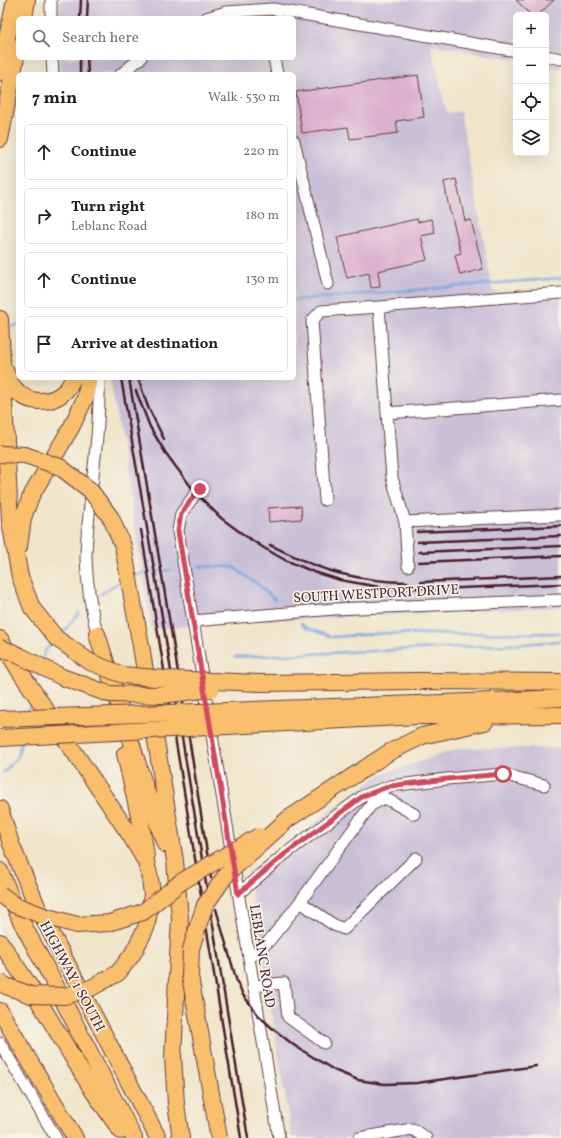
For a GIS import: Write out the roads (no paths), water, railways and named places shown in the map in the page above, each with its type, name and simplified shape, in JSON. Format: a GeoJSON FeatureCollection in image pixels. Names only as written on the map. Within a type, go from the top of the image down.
{"type":"FeatureCollection","features":[{"type":"Feature","properties":{"kind":"highway"},"geometry":{"type":"LineString","coordinates":[[0,139],[7,54],[15,0]]}},
{"type":"Feature","properties":{"kind":"highway"},"geometry":{"type":"LineString","coordinates":[[24,16],[27,0]]}},
{"type":"Feature","properties":{"kind":"highway"},"geometry":{"type":"LineString","coordinates":[[0,72],[7,54]]}},
{"type":"Feature","properties":{"kind":"highway"},"geometry":{"type":"LineString","coordinates":[[0,319],[3,365],[3,447],[10,520],[20,577],[32,608],[56,638],[90,662],[123,675],[166,679],[260,683],[417,681],[561,682]]}},
{"type":"Feature","properties":{"kind":"highway"},"geometry":{"type":"LineString","coordinates":[[3,365],[14,389],[24,397],[35,401],[47,401],[61,395],[68,388],[72,380]]}},
{"type":"Feature","properties":{"kind":"highway"},"geometry":{"type":"LineString","coordinates":[[20,577],[19,544],[23,518],[31,496],[72,426],[85,398],[89,380]]}},
{"type":"Feature","properties":{"kind":"highway"},"geometry":{"type":"LineString","coordinates":[[3,447],[60,467],[90,490],[111,518],[123,546],[142,652],[175,861],[180,918],[173,1057],[176,1104],[181,1138]]}},
{"type":"Feature","properties":{"kind":"highway"},"geometry":{"type":"LineString","coordinates":[[97,634],[146,790],[164,841],[172,873],[180,918]]}},
{"type":"Feature","properties":{"kind":"highway"},"geometry":{"type":"LineString","coordinates":[[0,982],[6,986],[31,995],[65,996],[91,988],[118,973],[132,955],[146,928],[152,895],[142,829],[97,634]]}},
{"type":"Feature","properties":{"kind":"highway"},"geometry":{"type":"LineString","coordinates":[[0,639],[19,670],[130,835],[146,862]]}},
{"type":"Feature","properties":{"kind":"highway"},"geometry":{"type":"LineString","coordinates":[[0,648],[12,652],[62,677],[109,694],[162,695],[260,683]]}},
{"type":"Feature","properties":{"kind":"highway"},"geometry":{"type":"LineString","coordinates":[[0,738],[419,710],[561,698]]}},
{"type":"Feature","properties":{"kind":"highway"},"geometry":{"type":"LineString","coordinates":[[0,719],[419,710],[518,715],[561,715]]}},
{"type":"Feature","properties":{"kind":"highway"},"geometry":{"type":"LineString","coordinates":[[0,894],[15,905],[44,916],[77,925],[109,923],[143,912],[181,882],[288,819],[388,753],[422,736],[518,715]]}},
{"type":"Feature","properties":{"kind":"highway","name":"HIGHWAY 1 SOUTH"},"geometry":{"type":"LineString","coordinates":[[0,809],[11,844],[37,906],[158,1138]]}},
{"type":"Feature","properties":{"kind":"highway"},"geometry":{"type":"LineString","coordinates":[[219,1138],[190,976],[192,949],[205,905],[226,875],[288,819]]}},
{"type":"Feature","properties":{"kind":"highway","name":"HIGHWAY 1 SOUTH"},"geometry":{"type":"LineString","coordinates":[[0,871],[20,919],[134,1138]]}},
{"type":"Feature","properties":{"kind":"highway"},"geometry":{"type":"LineString","coordinates":[[0,942],[31,988],[93,1091],[126,1138]]}},
{"type":"Feature","properties":{"kind":"highway"},"geometry":{"type":"LineString","coordinates":[[0,1012],[72,1132]]}},
{"type":"Feature","properties":{"kind":"street"},"geometry":{"type":"LineString","coordinates":[[51,0],[51,16]]}},
{"type":"Feature","properties":{"kind":"street"},"geometry":{"type":"LineString","coordinates":[[213,16],[226,12],[267,14],[273,9],[513,50]]}},
{"type":"Feature","properties":{"kind":"street"},"geometry":{"type":"LineString","coordinates":[[549,57],[561,59]]}},
{"type":"Feature","properties":{"kind":"street"},"geometry":{"type":"LineString","coordinates":[[52,60],[53,72]]}},
{"type":"Feature","properties":{"kind":"street"},"geometry":{"type":"LineString","coordinates":[[124,72],[138,60]]}},
{"type":"Feature","properties":{"kind":"street"},"geometry":{"type":"LineString","coordinates":[[274,60],[277,72]]}},
{"type":"Feature","properties":{"kind":"street"},"geometry":{"type":"LineString","coordinates":[[296,149],[328,284]]}},
{"type":"Feature","properties":{"kind":"street"},"geometry":{"type":"LineString","coordinates":[[325,500],[312,321],[321,311],[561,293]]}},
{"type":"Feature","properties":{"kind":"street"},"geometry":{"type":"LineString","coordinates":[[379,307],[392,478],[405,522],[408,566]]}},
{"type":"Feature","properties":{"kind":"street"},"geometry":{"type":"LineString","coordinates":[[97,634],[91,612],[86,557],[100,404],[99,380]]}},
{"type":"Feature","properties":{"kind":"street"},"geometry":{"type":"LineString","coordinates":[[387,413],[561,400]]}},
{"type":"Feature","properties":{"kind":"street","name":"LEBLANC ROAD"},"geometry":{"type":"LineString","coordinates":[[200,489],[181,514],[178,531],[279,1138]]}},
{"type":"Feature","properties":{"kind":"street"},"geometry":{"type":"LineString","coordinates":[[405,522],[561,515]]}},
{"type":"Feature","properties":{"kind":"street","name":"SOUTH WESTPORT DRIVE"},"geometry":{"type":"LineString","coordinates":[[193,621],[334,609],[561,600]]}},
{"type":"Feature","properties":{"kind":"street"},"geometry":{"type":"LineString","coordinates":[[238,894],[285,854],[363,796],[390,786],[503,774],[544,786]]}},
{"type":"Feature","properties":{"kind":"street"},"geometry":{"type":"LineString","coordinates":[[363,796],[371,805]]}},
{"type":"Feature","properties":{"kind":"street"},"geometry":{"type":"LineString","coordinates":[[249,958],[269,941],[300,902],[371,805],[386,798],[414,814]]}},
{"type":"Feature","properties":{"kind":"street"},"geometry":{"type":"LineString","coordinates":[[300,902],[334,925],[344,929],[416,858]]}},
{"type":"Feature","properties":{"kind":"street"},"geometry":{"type":"LineString","coordinates":[[253,986],[284,983],[288,1017],[324,1043]]}},
{"type":"Feature","properties":{"kind":"street"},"geometry":{"type":"LineString","coordinates":[[0,1043],[56,1138]]}},
{"type":"Feature","properties":{"kind":"street"},"geometry":{"type":"LineString","coordinates":[[359,1138],[412,1130],[426,1138]]}},
{"type":"Feature","properties":{"kind":"waterway"},"geometry":{"type":"LineString","coordinates":[[296,300],[561,278]]}},
{"type":"Feature","properties":{"kind":"waterway"},"geometry":{"type":"LineString","coordinates":[[12,326],[16,325]]}},
{"type":"Feature","properties":{"kind":"waterway"},"geometry":{"type":"LineString","coordinates":[[199,566],[233,567],[260,586],[275,600]]}},
{"type":"Feature","properties":{"kind":"waterway"},"geometry":{"type":"LineString","coordinates":[[135,576],[144,573],[171,570]]}},
{"type":"Feature","properties":{"kind":"waterway"},"geometry":{"type":"LineString","coordinates":[[101,594],[124,579]]}},
{"type":"Feature","properties":{"kind":"waterway"},"geometry":{"type":"LineString","coordinates":[[61,635],[79,613]]}},
{"type":"Feature","properties":{"kind":"waterway"},"geometry":{"type":"LineString","coordinates":[[301,624],[306,628],[332,637],[390,633],[561,633]]}},
{"type":"Feature","properties":{"kind":"waterway"},"geometry":{"type":"LineString","coordinates":[[235,657],[506,645],[561,641]]}},
{"type":"Feature","properties":{"kind":"waterway"},"geometry":{"type":"LineString","coordinates":[[42,661],[45,651],[53,642]]}},
{"type":"Feature","properties":{"kind":"waterway"},"geometry":{"type":"LineString","coordinates":[[37,681],[39,672]]}},
{"type":"Feature","properties":{"kind":"waterway"},"geometry":{"type":"LineString","coordinates":[[28,712],[30,705]]}},
{"type":"Feature","properties":{"kind":"waterway"},"geometry":{"type":"LineString","coordinates":[[4,772],[18,756],[21,742]]}},
{"type":"Feature","properties":{"kind":"railway"},"geometry":{"type":"LineString","coordinates":[[80,16],[81,0]]}},
{"type":"Feature","properties":{"kind":"railway"},"geometry":{"type":"LineString","coordinates":[[87,16],[88,0]]}},
{"type":"Feature","properties":{"kind":"railway"},"geometry":{"type":"LineString","coordinates":[[80,60],[80,72]]}},
{"type":"Feature","properties":{"kind":"railway"},"geometry":{"type":"LineString","coordinates":[[87,60],[88,72]]}},
{"type":"Feature","properties":{"kind":"railway"},"geometry":{"type":"LineString","coordinates":[[121,380],[156,580],[248,1138]]}},
{"type":"Feature","properties":{"kind":"railway"},"geometry":{"type":"LineString","coordinates":[[129,380],[211,878]]}},
{"type":"Feature","properties":{"kind":"railway"},"geometry":{"type":"LineString","coordinates":[[139,380],[148,407],[164,439]]}},
{"type":"Feature","properties":{"kind":"railway"},"geometry":{"type":"LineString","coordinates":[[136,391],[150,427],[165,452],[196,493],[221,518],[244,535],[285,560],[314,572],[340,580],[385,588],[461,588],[561,584]]}},
{"type":"Feature","properties":{"kind":"railway"},"geometry":{"type":"LineString","coordinates":[[417,532],[561,526]]}},
{"type":"Feature","properties":{"kind":"railway"},"geometry":{"type":"LineString","coordinates":[[141,530],[241,1138]]}},
{"type":"Feature","properties":{"kind":"railway"},"geometry":{"type":"LineString","coordinates":[[418,542],[561,536]]}},
{"type":"Feature","properties":{"kind":"railway"},"geometry":{"type":"LineString","coordinates":[[270,545],[323,568],[350,576],[366,579],[407,582]]}},
{"type":"Feature","properties":{"kind":"railway"},"geometry":{"type":"LineString","coordinates":[[419,552],[561,546]]}},
{"type":"Feature","properties":{"kind":"railway"},"geometry":{"type":"LineString","coordinates":[[419,562],[561,556]]}},
{"type":"Feature","properties":{"kind":"railway"},"geometry":{"type":"LineString","coordinates":[[421,582],[561,576]]}},
{"type":"Feature","properties":{"kind":"railway"},"geometry":{"type":"LineString","coordinates":[[216,909],[237,982],[243,995],[258,1015],[272,1028],[295,1046],[334,1070],[358,1080],[384,1084],[417,1083],[536,1066]]}}]}
